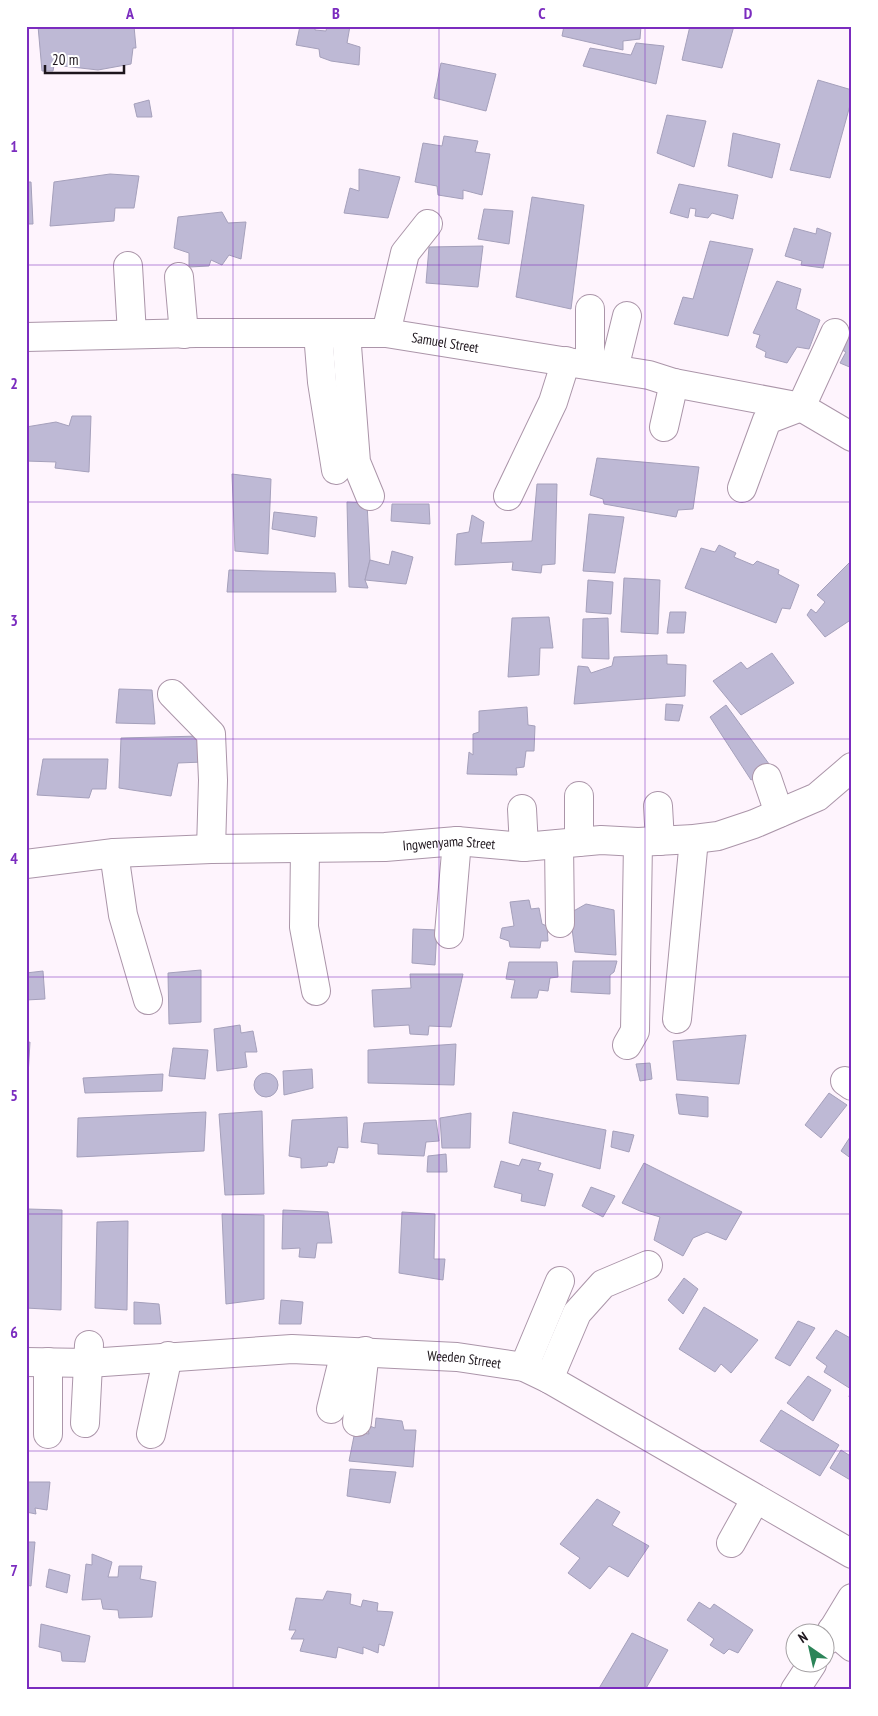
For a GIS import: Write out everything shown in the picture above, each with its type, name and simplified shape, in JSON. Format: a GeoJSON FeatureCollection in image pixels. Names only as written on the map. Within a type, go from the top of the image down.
{"type":"FeatureCollection","features":[{"type":"Feature","properties":{"kind":"street"},"geometry":{"type":"LineString","coordinates":[[386,333],[405,253],[428,224]]}},
{"type":"Feature","properties":{"kind":"street"},"geometry":{"type":"LineString","coordinates":[[128,266],[132,334]]}},
{"type":"Feature","properties":{"kind":"street"},"geometry":{"type":"LineString","coordinates":[[179,277],[184,334]]}},
{"type":"Feature","properties":{"kind":"street"},"geometry":{"type":"LineString","coordinates":[[590,309],[590,365]]}},
{"type":"Feature","properties":{"kind":"street"},"geometry":{"type":"LineString","coordinates":[[508,496],[553,402],[590,365],[627,316]]}},
{"type":"Feature","properties":{"kind":"street","name":"Samuel Street"},"geometry":{"type":"LineString","coordinates":[[28,331],[132,334],[386,333],[649,375],[674,383],[801,407],[852,437]]}},
{"type":"Feature","properties":{"kind":"street"},"geometry":{"type":"LineString","coordinates":[[318,333],[322,382],[336,470]]}},
{"type":"Feature","properties":{"kind":"street"},"geometry":{"type":"LineString","coordinates":[[346,333],[356,462],[370,496]]}},
{"type":"Feature","properties":{"kind":"street"},"geometry":{"type":"LineString","coordinates":[[742,488],[767,420],[801,407],[835,334]]}},
{"type":"Feature","properties":{"kind":"street"},"geometry":{"type":"LineString","coordinates":[[664,427],[674,383]]}},
{"type":"Feature","properties":{"kind":"street"},"geometry":{"type":"LineString","coordinates":[[172,694],[211,734],[213,780],[211,849]]}},
{"type":"Feature","properties":{"kind":"street","name":"Ingwenyama Street"},"geometry":{"type":"LineString","coordinates":[[26,864],[114,853],[211,849],[306,849],[458,841],[524,847],[569,843],[694,839],[718,836],[754,824],[817,797],[849,776]]}},
{"type":"Feature","properties":{"kind":"street"},"geometry":{"type":"LineString","coordinates":[[767,778],[779,813]]}},
{"type":"Feature","properties":{"kind":"street"},"geometry":{"type":"LineString","coordinates":[[560,923],[569,843],[579,796]]}},
{"type":"Feature","properties":{"kind":"street"},"geometry":{"type":"LineString","coordinates":[[627,1046],[636,1031],[649,841],[658,806]]}},
{"type":"Feature","properties":{"kind":"street"},"geometry":{"type":"LineString","coordinates":[[522,809],[524,847]]}},
{"type":"Feature","properties":{"kind":"street"},"geometry":{"type":"LineString","coordinates":[[677,1019],[694,839]]}},
{"type":"Feature","properties":{"kind":"street"},"geometry":{"type":"LineString","coordinates":[[449,934],[458,841]]}},
{"type":"Feature","properties":{"kind":"street"},"geometry":{"type":"LineString","coordinates":[[306,849],[304,927],[316,991]]}},
{"type":"Feature","properties":{"kind":"street"},"geometry":{"type":"LineString","coordinates":[[114,853],[123,915],[148,1000]]}},
{"type":"Feature","properties":{"kind":"street"},"geometry":{"type":"LineString","coordinates":[[549,1378],[576,1313],[603,1284],[648,1266]]}},
{"type":"Feature","properties":{"kind":"street"},"geometry":{"type":"LineString","coordinates":[[524,1367],[560,1281]]}},
{"type":"Feature","properties":{"kind":"street","name":"Weeden Strreet"},"geometry":{"type":"LineString","coordinates":[[37,1362],[89,1353],[292,1349],[457,1357],[524,1367],[549,1378],[755,1500],[852,1554]]}},
{"type":"Feature","properties":{"kind":"street"},"geometry":{"type":"LineString","coordinates":[[150,1434],[182,1350]]}},
{"type":"Feature","properties":{"kind":"street"},"geometry":{"type":"LineString","coordinates":[[331,1409],[355,1352]]}},
{"type":"Feature","properties":{"kind":"street"},"geometry":{"type":"LineString","coordinates":[[355,1352],[357,1422]]}},
{"type":"Feature","properties":{"kind":"street"},"geometry":{"type":"LineString","coordinates":[[85,1423],[89,1353]]}},
{"type":"Feature","properties":{"kind":"street"},"geometry":{"type":"LineString","coordinates":[[37,1362],[48,1434]]}},
{"type":"Feature","properties":{"kind":"street"},"geometry":{"type":"LineString","coordinates":[[731,1543],[755,1500]]}},
{"type":"Feature","properties":{"kind":"street"},"geometry":{"type":"LineString","coordinates":[[836,1640],[852,1598]]}},
{"type":"Feature","properties":{"kind":"street"},"geometry":{"type":"LineString","coordinates":[[795,1690],[805,1674]]}},
{"type":"Feature","properties":{"kind":"building"},"geometry":{"type":"Polygon","coordinates":[[[38,26],[134,26],[136,48],[133,48],[131,64],[98,70],[54,65],[53,71],[42,71],[38,26]]]}},
{"type":"Feature","properties":{"kind":"building"},"geometry":{"type":"Polygon","coordinates":[[[300,26],[315,26],[315,30],[326,31],[327,26],[350,26],[347,43],[360,47],[359,65],[331,61],[320,57],[319,49],[296,45],[300,26]]]}},
{"type":"Feature","properties":{"kind":"building"},"geometry":{"type":"Polygon","coordinates":[[[564,26],[641,26],[640,39],[623,41],[623,50],[562,36],[564,26]]]}},
{"type":"Feature","properties":{"kind":"building"},"geometry":{"type":"Polygon","coordinates":[[[690,26],[734,26],[722,68],[682,60],[690,26]]]}},
{"type":"Feature","properties":{"kind":"building"},"geometry":{"type":"Polygon","coordinates":[[[636,43],[664,46],[656,84],[583,66],[590,48],[631,55],[636,43]]]}},
{"type":"Feature","properties":{"kind":"building"},"geometry":{"type":"Polygon","coordinates":[[[441,63],[496,74],[486,111],[434,98],[441,63]]]}},
{"type":"Feature","properties":{"kind":"building"},"geometry":{"type":"Polygon","coordinates":[[[818,80],[852,90],[852,98],[830,178],[790,170],[818,80]]]}},
{"type":"Feature","properties":{"kind":"building"},"geometry":{"type":"Polygon","coordinates":[[[149,100],[152,117],[137,117],[134,104],[149,100]]]}},
{"type":"Feature","properties":{"kind":"building"},"geometry":{"type":"Polygon","coordinates":[[[667,115],[706,121],[694,167],[657,153],[667,115]]]}},
{"type":"Feature","properties":{"kind":"building"},"geometry":{"type":"Polygon","coordinates":[[[733,133],[780,144],[772,178],[728,166],[733,133]]]}},
{"type":"Feature","properties":{"kind":"building"},"geometry":{"type":"Polygon","coordinates":[[[444,136],[478,141],[475,152],[490,154],[482,195],[463,190],[463,199],[438,195],[437,186],[415,182],[423,143],[442,146],[444,136]]]}},
{"type":"Feature","properties":{"kind":"building"},"geometry":{"type":"Polygon","coordinates":[[[359,169],[400,177],[388,218],[344,213],[350,188],[359,191],[359,169]]]}},
{"type":"Feature","properties":{"kind":"building"},"geometry":{"type":"Polygon","coordinates":[[[110,174],[139,176],[134,208],[115,208],[114,221],[50,226],[54,182],[110,174]]]}},
{"type":"Feature","properties":{"kind":"building"},"geometry":{"type":"Polygon","coordinates":[[[26,182],[31,182],[33,224],[26,224],[26,182]]]}},
{"type":"Feature","properties":{"kind":"building"},"geometry":{"type":"Polygon","coordinates":[[[679,184],[738,195],[733,219],[712,213],[708,218],[695,216],[696,209],[690,208],[688,218],[670,213],[679,184]]]}},
{"type":"Feature","properties":{"kind":"building"},"geometry":{"type":"Polygon","coordinates":[[[532,197],[584,205],[571,309],[516,297],[532,197]]]}},
{"type":"Feature","properties":{"kind":"building"},"geometry":{"type":"Polygon","coordinates":[[[484,209],[513,211],[509,244],[478,239],[484,209]]]}},
{"type":"Feature","properties":{"kind":"building"},"geometry":{"type":"Polygon","coordinates":[[[222,212],[228,223],[246,222],[241,259],[229,255],[222,265],[211,260],[209,266],[189,267],[189,253],[174,248],[178,217],[222,212]]]}},
{"type":"Feature","properties":{"kind":"building"},"geometry":{"type":"Polygon","coordinates":[[[794,228],[816,234],[817,228],[831,233],[823,268],[801,265],[802,261],[785,256],[794,228]]]}},
{"type":"Feature","properties":{"kind":"building"},"geometry":{"type":"Polygon","coordinates":[[[710,241],[753,249],[728,336],[674,324],[683,297],[693,299],[710,241]]]}},
{"type":"Feature","properties":{"kind":"building"},"geometry":{"type":"Polygon","coordinates":[[[483,246],[478,287],[426,283],[429,247],[483,246]]]}},
{"type":"Feature","properties":{"kind":"building"},"geometry":{"type":"Polygon","coordinates":[[[777,281],[801,289],[796,309],[820,320],[809,349],[797,347],[787,363],[765,357],[766,352],[756,347],[760,335],[753,333],[777,281]]]}},
{"type":"Feature","properties":{"kind":"building"},"geometry":{"type":"Polygon","coordinates":[[[852,326],[852,368],[840,363],[846,352],[840,349],[852,326]]]}},
{"type":"Feature","properties":{"kind":"building"},"geometry":{"type":"Polygon","coordinates":[[[72,416],[91,416],[89,472],[55,468],[56,462],[26,461],[26,427],[56,422],[69,426],[72,416]]]}},
{"type":"Feature","properties":{"kind":"building"},"geometry":{"type":"Polygon","coordinates":[[[597,458],[699,467],[693,509],[678,510],[676,517],[604,504],[603,499],[590,495],[597,458]]]}},
{"type":"Feature","properties":{"kind":"building"},"geometry":{"type":"Polygon","coordinates":[[[232,474],[271,479],[268,554],[235,551],[232,474]]]}},
{"type":"Feature","properties":{"kind":"building"},"geometry":{"type":"Polygon","coordinates":[[[537,484],[557,484],[555,564],[542,565],[541,573],[512,570],[513,562],[455,565],[457,534],[469,532],[472,515],[484,522],[481,543],[532,541],[537,484]]]}},
{"type":"Feature","properties":{"kind":"building"},"geometry":{"type":"Polygon","coordinates":[[[347,502],[367,503],[370,560],[365,580],[368,588],[349,587],[347,502]]]}},
{"type":"Feature","properties":{"kind":"building"},"geometry":{"type":"Polygon","coordinates":[[[392,504],[429,504],[430,524],[391,521],[392,504]]]}},
{"type":"Feature","properties":{"kind":"building"},"geometry":{"type":"Polygon","coordinates":[[[274,512],[317,517],[315,537],[272,529],[274,512]]]}},
{"type":"Feature","properties":{"kind":"building"},"geometry":{"type":"Polygon","coordinates":[[[589,514],[624,517],[615,573],[583,571],[589,514]]]}},
{"type":"Feature","properties":{"kind":"building"},"geometry":{"type":"Polygon","coordinates":[[[719,545],[736,553],[734,557],[753,565],[757,561],[779,570],[778,574],[799,585],[790,609],[782,608],[776,623],[685,588],[701,548],[715,552],[719,545]]]}},
{"type":"Feature","properties":{"kind":"building"},"geometry":{"type":"Polygon","coordinates":[[[392,551],[413,557],[406,584],[365,580],[370,560],[389,565],[392,551]]]}},
{"type":"Feature","properties":{"kind":"building"},"geometry":{"type":"Polygon","coordinates":[[[852,560],[852,619],[825,637],[807,615],[811,609],[816,613],[825,602],[817,595],[852,560]]]}},
{"type":"Feature","properties":{"kind":"building"},"geometry":{"type":"Polygon","coordinates":[[[229,570],[335,573],[336,592],[227,592],[229,570]]]}},
{"type":"Feature","properties":{"kind":"building"},"geometry":{"type":"Polygon","coordinates":[[[624,578],[660,580],[658,634],[621,632],[624,578]]]}},
{"type":"Feature","properties":{"kind":"building"},"geometry":{"type":"Polygon","coordinates":[[[588,580],[613,582],[611,614],[586,612],[588,580]]]}},
{"type":"Feature","properties":{"kind":"building"},"geometry":{"type":"Polygon","coordinates":[[[670,612],[686,612],[684,633],[667,633],[670,612]]]}},
{"type":"Feature","properties":{"kind":"building"},"geometry":{"type":"Polygon","coordinates":[[[549,617],[553,648],[540,648],[539,675],[508,677],[512,618],[549,617]]]}},
{"type":"Feature","properties":{"kind":"building"},"geometry":{"type":"Polygon","coordinates":[[[608,618],[609,659],[582,658],[583,619],[608,618]]]}},
{"type":"Feature","properties":{"kind":"building"},"geometry":{"type":"Polygon","coordinates":[[[772,653],[794,683],[741,715],[713,681],[741,662],[747,669],[772,653]]]}},
{"type":"Feature","properties":{"kind":"building"},"geometry":{"type":"Polygon","coordinates":[[[667,655],[667,664],[686,665],[685,696],[574,704],[578,666],[588,667],[591,673],[612,666],[614,657],[667,655]]]}},
{"type":"Feature","properties":{"kind":"building"},"geometry":{"type":"Polygon","coordinates":[[[119,689],[152,690],[155,724],[116,723],[119,689]]]}},
{"type":"Feature","properties":{"kind":"building"},"geometry":{"type":"Polygon","coordinates":[[[666,704],[683,705],[679,721],[665,720],[666,704]]]}},
{"type":"Feature","properties":{"kind":"building"},"geometry":{"type":"Polygon","coordinates":[[[726,705],[772,768],[751,780],[710,717],[726,705]]]}},
{"type":"Feature","properties":{"kind":"building"},"geometry":{"type":"Polygon","coordinates":[[[527,707],[528,725],[535,726],[534,751],[526,751],[524,767],[516,768],[517,775],[467,774],[469,752],[473,755],[473,734],[479,732],[479,711],[527,707]]]}},
{"type":"Feature","properties":{"kind":"building"},"geometry":{"type":"Polygon","coordinates":[[[201,736],[203,762],[178,763],[171,796],[119,788],[121,738],[201,736]]]}},
{"type":"Feature","properties":{"kind":"building"},"geometry":{"type":"Polygon","coordinates":[[[43,759],[108,759],[106,789],[92,789],[89,798],[37,795],[43,759]]]}},
{"type":"Feature","properties":{"kind":"building"},"geometry":{"type":"Polygon","coordinates":[[[529,900],[531,909],[539,908],[542,924],[547,926],[548,941],[541,941],[540,948],[510,947],[509,941],[500,938],[502,928],[514,926],[510,902],[529,900]]]}},
{"type":"Feature","properties":{"kind":"building"},"geometry":{"type":"Polygon","coordinates":[[[586,904],[614,910],[616,955],[575,952],[570,913],[586,904]]]}},
{"type":"Feature","properties":{"kind":"building"},"geometry":{"type":"Polygon","coordinates":[[[413,929],[437,930],[435,965],[412,963],[413,929]]]}},
{"type":"Feature","properties":{"kind":"building"},"geometry":{"type":"Polygon","coordinates":[[[573,961],[617,961],[614,972],[610,975],[610,994],[571,992],[573,961]]]}},
{"type":"Feature","properties":{"kind":"building"},"geometry":{"type":"Polygon","coordinates":[[[509,962],[557,962],[558,977],[550,978],[548,991],[539,990],[537,998],[511,998],[515,980],[506,979],[509,962]]]}},
{"type":"Feature","properties":{"kind":"building"},"geometry":{"type":"Polygon","coordinates":[[[201,970],[201,1022],[169,1024],[168,973],[201,970]]]}},
{"type":"Feature","properties":{"kind":"building"},"geometry":{"type":"Polygon","coordinates":[[[43,971],[45,999],[26,1000],[26,973],[43,971]]]}},
{"type":"Feature","properties":{"kind":"building"},"geometry":{"type":"Polygon","coordinates":[[[410,974],[463,974],[451,1027],[429,1026],[428,1035],[410,1034],[409,1025],[374,1027],[372,990],[411,988],[410,974]]]}},
{"type":"Feature","properties":{"kind":"building"},"geometry":{"type":"Polygon","coordinates":[[[240,1025],[241,1033],[253,1031],[257,1052],[245,1052],[247,1067],[217,1071],[214,1029],[240,1025]]]}},
{"type":"Feature","properties":{"kind":"building"},"geometry":{"type":"Polygon","coordinates":[[[746,1035],[739,1084],[677,1080],[673,1041],[746,1035]]]}},
{"type":"Feature","properties":{"kind":"building"},"geometry":{"type":"Polygon","coordinates":[[[30,1042],[28,1076],[26,1076],[26,1043],[30,1042]]]}},
{"type":"Feature","properties":{"kind":"building"},"geometry":{"type":"Polygon","coordinates":[[[456,1044],[454,1085],[368,1083],[368,1050],[456,1044]]]}},
{"type":"Feature","properties":{"kind":"building"},"geometry":{"type":"Polygon","coordinates":[[[173,1048],[208,1050],[205,1079],[169,1076],[173,1048]]]}},
{"type":"Feature","properties":{"kind":"building"},"geometry":{"type":"Polygon","coordinates":[[[650,1063],[652,1079],[640,1081],[636,1064],[650,1063]]]}},
{"type":"Feature","properties":{"kind":"building"},"geometry":{"type":"Polygon","coordinates":[[[312,1069],[313,1088],[284,1095],[283,1071],[312,1069]]]}},
{"type":"Feature","properties":{"kind":"building"},"geometry":{"type":"Polygon","coordinates":[[[266,1073],[271,1074],[277,1080],[277,1090],[271,1096],[266,1097],[261,1096],[255,1090],[254,1085],[255,1080],[261,1074],[266,1073]]]}},
{"type":"Feature","properties":{"kind":"building"},"geometry":{"type":"Polygon","coordinates":[[[163,1074],[162,1091],[85,1093],[83,1078],[163,1074]]]}},
{"type":"Feature","properties":{"kind":"building"},"geometry":{"type":"Polygon","coordinates":[[[829,1093],[847,1105],[821,1138],[805,1125],[829,1093]]]}},
{"type":"Feature","properties":{"kind":"building"},"geometry":{"type":"Polygon","coordinates":[[[676,1094],[708,1097],[708,1117],[679,1114],[676,1094]]]}},
{"type":"Feature","properties":{"kind":"building"},"geometry":{"type":"Polygon","coordinates":[[[262,1111],[264,1194],[225,1195],[219,1114],[262,1111]]]}},
{"type":"Feature","properties":{"kind":"building"},"geometry":{"type":"Polygon","coordinates":[[[206,1112],[204,1151],[77,1157],[78,1118],[206,1112]]]}},
{"type":"Feature","properties":{"kind":"building"},"geometry":{"type":"Polygon","coordinates":[[[513,1112],[606,1130],[600,1169],[509,1143],[513,1112]]]}},
{"type":"Feature","properties":{"kind":"building"},"geometry":{"type":"Polygon","coordinates":[[[471,1113],[470,1148],[442,1148],[440,1118],[471,1113]]]}},
{"type":"Feature","properties":{"kind":"building"},"geometry":{"type":"Polygon","coordinates":[[[347,1117],[348,1148],[338,1147],[334,1163],[328,1162],[327,1166],[301,1168],[301,1158],[289,1156],[292,1120],[347,1117]]]}},
{"type":"Feature","properties":{"kind":"building"},"geometry":{"type":"Polygon","coordinates":[[[436,1120],[439,1141],[426,1142],[424,1156],[378,1154],[378,1144],[361,1142],[364,1123],[436,1120]]]}},
{"type":"Feature","properties":{"kind":"building"},"geometry":{"type":"Polygon","coordinates":[[[613,1131],[634,1135],[629,1152],[611,1147],[613,1131]]]}},
{"type":"Feature","properties":{"kind":"building"},"geometry":{"type":"Polygon","coordinates":[[[852,1134],[852,1159],[841,1151],[852,1134]]]}},
{"type":"Feature","properties":{"kind":"building"},"geometry":{"type":"Polygon","coordinates":[[[446,1154],[447,1172],[427,1172],[428,1156],[446,1154]]]}},
{"type":"Feature","properties":{"kind":"building"},"geometry":{"type":"Polygon","coordinates":[[[522,1159],[541,1163],[538,1170],[553,1174],[545,1206],[521,1201],[522,1194],[494,1187],[501,1161],[519,1166],[522,1159]]]}},
{"type":"Feature","properties":{"kind":"building"},"geometry":{"type":"Polygon","coordinates":[[[644,1163],[742,1212],[726,1240],[707,1232],[693,1238],[683,1256],[654,1240],[660,1217],[622,1203],[644,1163]]]}},
{"type":"Feature","properties":{"kind":"building"},"geometry":{"type":"Polygon","coordinates":[[[591,1187],[615,1196],[603,1217],[582,1206],[591,1187]]]}},
{"type":"Feature","properties":{"kind":"building"},"geometry":{"type":"Polygon","coordinates":[[[28,1209],[62,1210],[61,1310],[26,1308],[28,1209]]]}},
{"type":"Feature","properties":{"kind":"building"},"geometry":{"type":"Polygon","coordinates":[[[283,1210],[328,1212],[332,1243],[317,1243],[315,1258],[299,1257],[300,1248],[282,1249],[283,1210]]]}},
{"type":"Feature","properties":{"kind":"building"},"geometry":{"type":"Polygon","coordinates":[[[402,1212],[435,1214],[434,1259],[445,1259],[443,1280],[399,1273],[402,1212]]]}},
{"type":"Feature","properties":{"kind":"building"},"geometry":{"type":"Polygon","coordinates":[[[222,1214],[264,1215],[264,1299],[226,1304],[222,1214]]]}},
{"type":"Feature","properties":{"kind":"building"},"geometry":{"type":"Polygon","coordinates":[[[128,1221],[127,1310],[95,1308],[97,1222],[128,1221]]]}},
{"type":"Feature","properties":{"kind":"building"},"geometry":{"type":"Polygon","coordinates":[[[684,1278],[698,1289],[683,1314],[668,1300],[684,1278]]]}},
{"type":"Feature","properties":{"kind":"building"},"geometry":{"type":"Polygon","coordinates":[[[281,1300],[303,1302],[301,1324],[279,1324],[281,1300]]]}},
{"type":"Feature","properties":{"kind":"building"},"geometry":{"type":"Polygon","coordinates":[[[134,1302],[159,1304],[161,1324],[134,1324],[134,1302]]]}},
{"type":"Feature","properties":{"kind":"building"},"geometry":{"type":"Polygon","coordinates":[[[704,1307],[758,1340],[731,1373],[721,1364],[715,1372],[679,1349],[704,1307]]]}},
{"type":"Feature","properties":{"kind":"building"},"geometry":{"type":"Polygon","coordinates":[[[798,1321],[815,1328],[790,1366],[775,1358],[798,1321]]]}},
{"type":"Feature","properties":{"kind":"building"},"geometry":{"type":"Polygon","coordinates":[[[836,1330],[852,1339],[852,1398],[849,1397],[851,1389],[824,1372],[827,1366],[816,1358],[836,1330]]]}},
{"type":"Feature","properties":{"kind":"building"},"geometry":{"type":"Polygon","coordinates":[[[808,1376],[831,1390],[813,1421],[787,1403],[808,1376]]]}},
{"type":"Feature","properties":{"kind":"building"},"geometry":{"type":"Polygon","coordinates":[[[781,1410],[839,1445],[820,1476],[760,1441],[781,1410]]]}},
{"type":"Feature","properties":{"kind":"building"},"geometry":{"type":"Polygon","coordinates":[[[376,1418],[402,1421],[404,1430],[416,1430],[413,1467],[349,1461],[356,1426],[363,1433],[369,1434],[367,1425],[375,1428],[376,1418]]]}},
{"type":"Feature","properties":{"kind":"building"},"geometry":{"type":"Polygon","coordinates":[[[841,1450],[852,1457],[852,1481],[830,1468],[841,1450]]]}},
{"type":"Feature","properties":{"kind":"building"},"geometry":{"type":"Polygon","coordinates":[[[350,1469],[396,1472],[390,1503],[347,1496],[350,1469]]]}},
{"type":"Feature","properties":{"kind":"building"},"geometry":{"type":"Polygon","coordinates":[[[26,1482],[50,1482],[47,1510],[35,1508],[36,1514],[26,1512],[26,1482]]]}},
{"type":"Feature","properties":{"kind":"building"},"geometry":{"type":"Polygon","coordinates":[[[597,1499],[620,1512],[612,1525],[649,1546],[628,1577],[609,1566],[590,1589],[568,1573],[580,1558],[560,1544],[597,1499]]]}},
{"type":"Feature","properties":{"kind":"building"},"geometry":{"type":"Polygon","coordinates":[[[26,1542],[35,1542],[31,1586],[26,1585],[26,1542]]]}},
{"type":"Feature","properties":{"kind":"building"},"geometry":{"type":"Polygon","coordinates":[[[92,1554],[112,1562],[108,1577],[118,1577],[119,1566],[142,1566],[140,1579],[156,1582],[152,1617],[119,1618],[118,1610],[103,1609],[101,1599],[82,1600],[86,1564],[92,1565],[92,1554]]]}},
{"type":"Feature","properties":{"kind":"building"},"geometry":{"type":"Polygon","coordinates":[[[49,1569],[70,1575],[67,1593],[46,1587],[49,1569]]]}},
{"type":"Feature","properties":{"kind":"building"},"geometry":{"type":"Polygon","coordinates":[[[327,1591],[351,1594],[350,1604],[361,1607],[363,1600],[378,1603],[377,1611],[393,1612],[384,1646],[379,1644],[378,1653],[363,1647],[363,1654],[338,1647],[336,1658],[300,1651],[304,1639],[291,1639],[296,1630],[289,1630],[296,1598],[323,1600],[327,1591]]]}},
{"type":"Feature","properties":{"kind":"building"},"geometry":{"type":"Polygon","coordinates":[[[699,1602],[710,1609],[714,1604],[753,1630],[738,1653],[729,1649],[724,1654],[710,1645],[714,1639],[687,1620],[699,1602]]]}},
{"type":"Feature","properties":{"kind":"building"},"geometry":{"type":"Polygon","coordinates":[[[41,1624],[90,1636],[85,1662],[62,1661],[61,1652],[39,1647],[41,1624]]]}},
{"type":"Feature","properties":{"kind":"building"},"geometry":{"type":"Polygon","coordinates":[[[632,1633],[668,1650],[645,1690],[598,1690],[632,1633]]]}}]}
